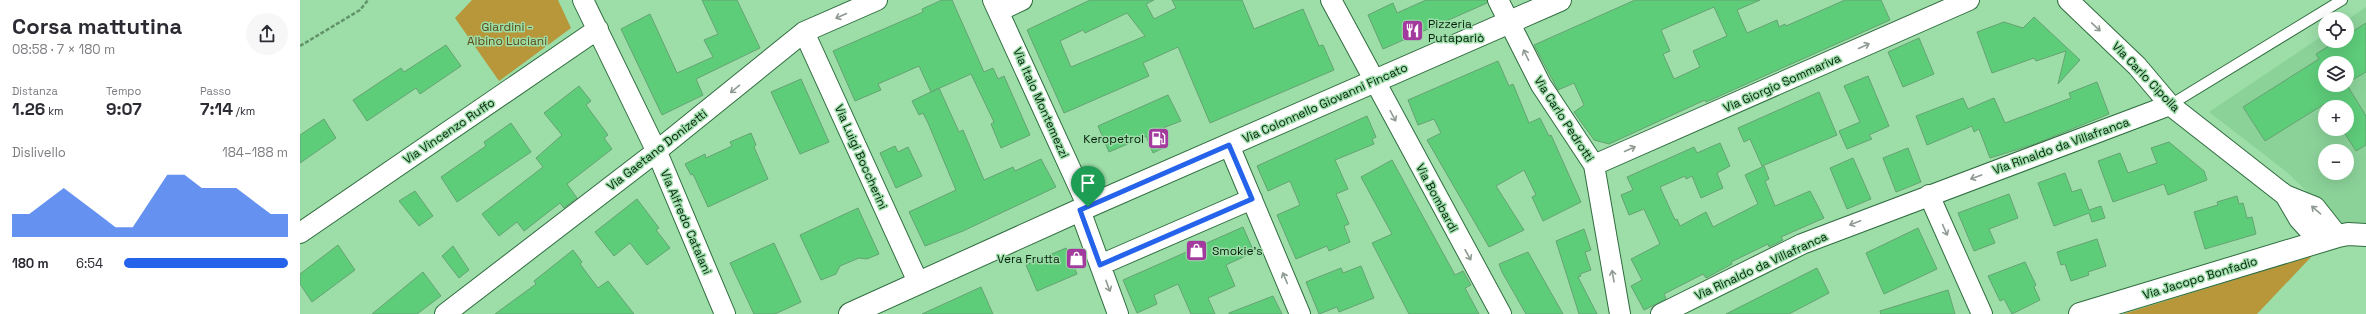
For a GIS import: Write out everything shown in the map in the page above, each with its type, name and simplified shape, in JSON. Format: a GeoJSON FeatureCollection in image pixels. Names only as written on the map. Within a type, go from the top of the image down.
{"type":"FeatureCollection","features":[{"type":"Feature","properties":{"kind":"main road","name":"Via Colonnello Giovanni Fincato"},"geometry":{"type":"LineString","coordinates":[[850,314],[918,282],[1560,0]]}},
{"type":"Feature","properties":{"kind":"main road"},"geometry":{"type":"LineString","coordinates":[[2329,239],[2348,234],[2366,235]]}},
{"type":"Feature","properties":{"kind":"main road","name":"Via Jacopo Bonfadio"},"geometry":{"type":"LineString","coordinates":[[2080,314],[2329,239]]}},
{"type":"Feature","properties":{"kind":"street","name":"Via Alfredo Catalani"},"geometry":{"type":"LineString","coordinates":[[583,0],[656,150],[725,314]]}},
{"type":"Feature","properties":{"kind":"street","name":"Via Gaetano Donizetti"},"geometry":{"type":"LineString","coordinates":[[445,314],[656,150],[804,32],[877,0]]}},
{"type":"Feature","properties":{"kind":"street"},"geometry":{"type":"LineString","coordinates":[[996,6],[1022,0]]}},
{"type":"Feature","properties":{"kind":"street","name":"Via Bombardi"},"geometry":{"type":"LineString","coordinates":[[1331,0],[1501,314]]}},
{"type":"Feature","properties":{"kind":"street","name":"Via Carlo Pedrotti"},"geometry":{"type":"LineString","coordinates":[[1498,0],[1541,85],[1594,165],[1620,314]]}},
{"type":"Feature","properties":{"kind":"street","name":"Via Giorgio Sommariva"},"geometry":{"type":"LineString","coordinates":[[1594,165],[1969,0]]}},
{"type":"Feature","properties":{"kind":"street","name":"Via Carlo Cipolla"},"geometry":{"type":"LineString","coordinates":[[2068,0],[2137,66],[2170,105],[2285,194],[2316,207],[2329,239]]}},
{"type":"Feature","properties":{"kind":"street","name":"Via Italo Montemezzi"},"geometry":{"type":"LineString","coordinates":[[996,6],[1084,209],[1100,265],[1118,314]]}},
{"type":"Feature","properties":{"kind":"street","name":"Via Vincenzo Ruffo"},"geometry":{"type":"LineString","coordinates":[[300,233],[598,30]]}},
{"type":"Feature","properties":{"kind":"street","name":"Via Luigi Boccherini"},"geometry":{"type":"LineString","coordinates":[[804,32],[918,282]]}},
{"type":"Feature","properties":{"kind":"street","name":"Via Rinaldo da Villafranca"},"geometry":{"type":"LineString","coordinates":[[1661,314],[1802,244],[2170,105]]}},
{"type":"Feature","properties":{"kind":"street"},"geometry":{"type":"LineString","coordinates":[[1229,145],[1300,314]]}},
{"type":"Feature","properties":{"kind":"street"},"geometry":{"type":"LineString","coordinates":[[1929,195],[1982,314]]}},
{"type":"Feature","properties":{"kind":"street"},"geometry":{"type":"LineString","coordinates":[[1100,265],[1252,199]]}},
{"type":"Feature","properties":{"kind":"lane"},"geometry":{"type":"LineString","coordinates":[[2170,105],[2342,0]]}},
{"type":"Feature","properties":{"kind":"path"},"geometry":{"type":"LineString","coordinates":[[300,46],[360,10],[368,0]]}},
{"type":"Feature","properties":{"kind":"shaded area"},"geometry":{"type":"Polygon","coordinates":[[[2366,7],[2366,225],[2342,226],[2288,173],[2209,112],[2318,39],[2318,48],[2354,48],[2354,15],[2366,7]]]}},
{"type":"Feature","properties":{"kind":"green space","name":"Giardini - Albino Luciani"},"geometry":{"type":"Polygon","coordinates":[[[472,0],[558,0],[571,28],[499,81],[455,18],[472,0]]]}},
{"type":"Feature","properties":{"kind":"green space"},"geometry":{"type":"Polygon","coordinates":[[[2312,256],[2257,314],[2123,314],[2312,256]]]}},
{"type":"Feature","properties":{"kind":"building"},"geometry":{"type":"Polygon","coordinates":[[[702,0],[737,0],[760,48],[696,79],[703,95],[662,115],[621,29],[650,14],[677,73],[713,57],[704,40],[718,34],[702,0]]]}},
{"type":"Feature","properties":{"kind":"building"},"geometry":{"type":"Polygon","coordinates":[[[942,0],[952,0],[984,72],[993,68],[998,79],[1004,76],[1030,135],[1001,148],[991,124],[994,122],[971,74],[931,92],[919,66],[878,84],[881,90],[855,101],[833,51],[923,12],[922,9],[942,0]]]}},
{"type":"Feature","properties":{"kind":"building"},"geometry":{"type":"Polygon","coordinates":[[[1090,0],[1154,0],[1146,4],[1154,19],[1176,8],[1172,0],[1242,0],[1254,29],[1303,9],[1319,46],[1323,45],[1334,70],[1210,123],[1178,47],[1143,63],[1149,76],[1064,113],[1027,30],[1090,0]],[[1127,13],[1085,33],[1083,30],[1060,41],[1071,67],[1145,36],[1127,13]]]}},
{"type":"Feature","properties":{"kind":"building"},"geometry":{"type":"Polygon","coordinates":[[[1426,0],[1487,0],[1487,3],[1383,49],[1368,15],[1393,3],[1397,13],[1426,0]]]}},
{"type":"Feature","properties":{"kind":"building"},"geometry":{"type":"Polygon","coordinates":[[[1635,0],[1760,0],[1737,10],[1747,33],[1777,20],[1779,27],[1785,24],[1786,26],[1845,0],[1881,0],[1890,20],[1706,102],[1705,100],[1609,144],[1594,140],[1574,112],[1584,105],[1574,83],[1558,90],[1534,45],[1635,0]],[[1714,7],[1661,30],[1670,51],[1663,54],[1674,79],[1700,67],[1693,51],[1727,36],[1714,7]]]}},
{"type":"Feature","properties":{"kind":"building"},"geometry":{"type":"Polygon","coordinates":[[[2034,17],[2080,60],[2058,84],[2066,51],[2036,61],[2034,58],[1992,73],[1977,32],[2004,22],[2023,28],[2034,17]]]}},
{"type":"Feature","properties":{"kind":"building"},"geometry":{"type":"Polygon","coordinates":[[[2366,23],[2366,72],[2354,79],[2354,56],[2318,56],[2318,57],[2316,54],[2326,48],[2354,48],[2354,31],[2366,23]]]}},
{"type":"Feature","properties":{"kind":"building"},"geometry":{"type":"Polygon","coordinates":[[[1919,38],[1934,74],[1903,87],[1888,52],[1919,38]]]}},
{"type":"Feature","properties":{"kind":"building"},"geometry":{"type":"Polygon","coordinates":[[[446,45],[461,66],[420,94],[416,88],[367,121],[353,100],[401,68],[404,72],[446,45]]]}},
{"type":"Feature","properties":{"kind":"building"},"geometry":{"type":"Polygon","coordinates":[[[2318,60],[2318,92],[2351,92],[2366,116],[2366,145],[2356,151],[2354,144],[2352,144],[2346,136],[2354,136],[2354,100],[2318,100],[2318,108],[2265,141],[2243,107],[2318,60]]]}},
{"type":"Feature","properties":{"kind":"building"},"geometry":{"type":"Polygon","coordinates":[[[1498,61],[1509,86],[1513,84],[1529,123],[1540,118],[1549,136],[1551,135],[1581,202],[1543,221],[1532,197],[1536,195],[1524,170],[1496,186],[1524,230],[1489,247],[1427,140],[1441,133],[1434,119],[1418,125],[1408,100],[1498,61]]]}},
{"type":"Feature","properties":{"kind":"building"},"geometry":{"type":"Polygon","coordinates":[[[1868,76],[1889,126],[1869,135],[1872,139],[1847,149],[1839,131],[1860,122],[1844,86],[1868,76]]]}},
{"type":"Feature","properties":{"kind":"building"},"geometry":{"type":"Polygon","coordinates":[[[801,79],[829,142],[800,154],[771,92],[801,79]]]}},
{"type":"Feature","properties":{"kind":"building"},"geometry":{"type":"Polygon","coordinates":[[[2097,82],[2109,114],[2035,144],[1990,158],[1979,129],[1974,132],[1972,126],[1927,145],[1916,116],[1963,98],[1968,109],[1994,98],[2005,123],[2071,98],[2069,93],[2097,82]]]}},
{"type":"Feature","properties":{"kind":"building"},"geometry":{"type":"Polygon","coordinates":[[[579,86],[591,101],[586,105],[608,135],[604,138],[612,149],[567,184],[577,198],[564,208],[560,203],[524,231],[517,222],[499,236],[482,214],[543,167],[536,158],[562,135],[544,113],[579,86]]]}},
{"type":"Feature","properties":{"kind":"building"},"geometry":{"type":"Polygon","coordinates":[[[939,88],[959,132],[963,130],[984,180],[1013,167],[1015,171],[1041,159],[1056,187],[963,231],[925,246],[909,212],[956,190],[928,123],[923,113],[919,115],[912,101],[939,88]]]}},
{"type":"Feature","properties":{"kind":"building"},"geometry":{"type":"Polygon","coordinates":[[[1819,92],[1837,135],[1762,166],[1750,139],[1744,142],[1738,128],[1819,92]]]}},
{"type":"Feature","properties":{"kind":"building"},"geometry":{"type":"Polygon","coordinates":[[[1168,95],[1181,121],[1163,128],[1169,145],[1153,153],[1146,136],[1109,152],[1098,126],[1168,95]]]}},
{"type":"Feature","properties":{"kind":"building"},"geometry":{"type":"Polygon","coordinates":[[[1367,116],[1376,137],[1372,139],[1374,144],[1335,160],[1348,189],[1336,194],[1349,224],[1344,226],[1350,242],[1329,251],[1327,246],[1296,259],[1277,215],[1300,205],[1290,181],[1268,191],[1257,166],[1367,116]]]}},
{"type":"Feature","properties":{"kind":"building"},"geometry":{"type":"Polygon","coordinates":[[[324,119],[336,138],[300,163],[300,135],[324,119]]]}},
{"type":"Feature","properties":{"kind":"building"},"geometry":{"type":"Polygon","coordinates":[[[511,123],[531,152],[457,202],[441,177],[486,146],[484,142],[511,123]]]}},
{"type":"Feature","properties":{"kind":"building"},"geometry":{"type":"Polygon","coordinates":[[[751,133],[756,145],[754,147],[768,179],[708,207],[693,174],[691,175],[685,164],[705,154],[706,158],[732,146],[730,142],[751,133]]]}},
{"type":"Feature","properties":{"kind":"building"},"geometry":{"type":"Polygon","coordinates":[[[2169,142],[2204,171],[2207,180],[2168,195],[2164,184],[2113,202],[2098,161],[2120,153],[2128,173],[2157,163],[2151,148],[2169,142]]]}},
{"type":"Feature","properties":{"kind":"building"},"geometry":{"type":"Polygon","coordinates":[[[1720,143],[1730,166],[1717,173],[1723,188],[1701,198],[1692,176],[1686,179],[1685,176],[1660,187],[1675,220],[1677,219],[1680,226],[1706,212],[1713,227],[1758,204],[1745,175],[1764,166],[1769,179],[1765,181],[1775,206],[1810,191],[1824,218],[1781,237],[1783,240],[1769,247],[1768,244],[1731,262],[1732,264],[1706,278],[1703,274],[1664,294],[1666,299],[1644,310],[1631,286],[1642,280],[1631,259],[1660,244],[1644,209],[1629,215],[1621,195],[1633,190],[1627,177],[1694,147],[1697,153],[1720,143]]]}},
{"type":"Feature","properties":{"kind":"building"},"geometry":{"type":"Polygon","coordinates":[[[895,146],[898,152],[908,147],[922,176],[896,188],[880,153],[895,146]]]}},
{"type":"Feature","properties":{"kind":"building"},"geometry":{"type":"Polygon","coordinates":[[[1908,148],[1921,182],[1896,192],[1883,158],[1908,148]]]}},
{"type":"Feature","properties":{"kind":"building"},"geometry":{"type":"Polygon","coordinates":[[[1853,158],[1871,199],[1847,209],[1830,168],[1853,158]]]}},
{"type":"Feature","properties":{"kind":"building"},"geometry":{"type":"Polygon","coordinates":[[[1392,160],[1455,275],[1463,271],[1471,285],[1465,288],[1479,314],[1409,314],[1372,243],[1392,234],[1361,177],[1392,160]]]}},
{"type":"Feature","properties":{"kind":"building"},"geometry":{"type":"Polygon","coordinates":[[[2065,173],[2072,192],[2081,189],[2089,210],[2101,206],[2105,218],[2092,222],[2089,213],[2054,226],[2038,183],[2065,173]]]}},
{"type":"Feature","properties":{"kind":"building"},"geometry":{"type":"Polygon","coordinates":[[[415,191],[433,216],[419,226],[399,201],[415,191]]]}},
{"type":"Feature","properties":{"kind":"building"},"geometry":{"type":"Polygon","coordinates":[[[2009,194],[2018,218],[1989,229],[1995,243],[1974,251],[1958,213],[2009,194]]]}},
{"type":"Feature","properties":{"kind":"building"},"geometry":{"type":"Polygon","coordinates":[[[2237,196],[2239,204],[2243,203],[2247,218],[2252,217],[2256,234],[2205,249],[2194,212],[2218,205],[2217,202],[2237,196]]]}},
{"type":"Feature","properties":{"kind":"building"},"geometry":{"type":"Polygon","coordinates":[[[637,199],[659,228],[656,230],[670,248],[647,265],[630,243],[614,256],[595,232],[637,199]]]}},
{"type":"Feature","properties":{"kind":"building"},"geometry":{"type":"Polygon","coordinates":[[[858,208],[879,254],[867,259],[859,258],[840,266],[836,274],[821,280],[800,235],[858,208]]]}},
{"type":"Feature","properties":{"kind":"building"},"geometry":{"type":"Polygon","coordinates":[[[1243,227],[1254,252],[1226,265],[1235,286],[1208,298],[1215,314],[1191,314],[1178,284],[1154,295],[1157,304],[1137,313],[1123,280],[1243,227]]]}},
{"type":"Feature","properties":{"kind":"building"},"geometry":{"type":"Polygon","coordinates":[[[1918,228],[1937,269],[1884,294],[1866,253],[1918,228]]]}},
{"type":"Feature","properties":{"kind":"building"},"geometry":{"type":"Polygon","coordinates":[[[1584,229],[1591,250],[1585,252],[1591,270],[1580,274],[1581,276],[1578,277],[1597,314],[1579,314],[1556,241],[1584,229]]]}},
{"type":"Feature","properties":{"kind":"building"},"geometry":{"type":"Polygon","coordinates":[[[2097,239],[2106,266],[2088,272],[2089,275],[2071,281],[2065,264],[2061,265],[2057,252],[2097,239]]]}},
{"type":"Feature","properties":{"kind":"building"},"geometry":{"type":"Polygon","coordinates":[[[774,243],[801,302],[775,314],[754,314],[730,263],[774,243]]]}},
{"type":"Feature","properties":{"kind":"building"},"geometry":{"type":"Polygon","coordinates":[[[338,245],[355,270],[312,302],[300,284],[300,274],[338,245]]]}},
{"type":"Feature","properties":{"kind":"building"},"geometry":{"type":"Polygon","coordinates":[[[453,246],[469,270],[459,278],[442,256],[453,246]]]}},
{"type":"Feature","properties":{"kind":"building"},"geometry":{"type":"Polygon","coordinates":[[[1066,248],[1077,274],[1037,291],[1026,265],[1066,248]]]}},
{"type":"Feature","properties":{"kind":"building"},"geometry":{"type":"Polygon","coordinates":[[[573,250],[582,262],[580,264],[598,288],[608,281],[634,314],[495,314],[536,284],[534,281],[573,250]]]}},
{"type":"Feature","properties":{"kind":"building"},"geometry":{"type":"Polygon","coordinates":[[[1528,252],[1563,314],[1526,314],[1502,272],[1499,264],[1528,252]]]}},
{"type":"Feature","properties":{"kind":"building"},"geometry":{"type":"Polygon","coordinates":[[[2025,262],[2036,285],[2034,287],[2040,300],[2012,314],[2004,299],[2000,301],[1988,276],[2025,262]]]}},
{"type":"Feature","properties":{"kind":"building"},"geometry":{"type":"Polygon","coordinates":[[[1361,266],[1374,298],[1339,312],[1337,307],[1319,314],[1306,282],[1341,268],[1343,273],[1361,266]]]}},
{"type":"Feature","properties":{"kind":"building"},"geometry":{"type":"Polygon","coordinates":[[[1817,268],[1829,293],[1789,314],[1726,314],[1817,268]]]}},
{"type":"Feature","properties":{"kind":"building"},"geometry":{"type":"Polygon","coordinates":[[[423,272],[441,296],[417,314],[372,314],[423,272]]]}},
{"type":"Feature","properties":{"kind":"building"},"geometry":{"type":"Polygon","coordinates":[[[981,287],[993,314],[922,314],[981,287]]]}},
{"type":"Feature","properties":{"kind":"building"},"geometry":{"type":"Polygon","coordinates":[[[1948,290],[1955,314],[1881,314],[1880,311],[1948,290]]]}},
{"type":"Feature","properties":{"kind":"building"},"geometry":{"type":"Polygon","coordinates":[[[1273,296],[1282,314],[1229,314],[1229,313],[1273,296]]]}},
{"type":"Feature","properties":{"kind":"place","name":"Pizzeria Putapariò"},"geometry":{"type":"Point","coordinates":[1413,31]}},
{"type":"Feature","properties":{"kind":"place","name":"Keropetrol"},"geometry":{"type":"Point","coordinates":[1159,139]}},
{"type":"Feature","properties":{"kind":"place","name":"Smokie's"},"geometry":{"type":"Point","coordinates":[1197,251]}},
{"type":"Feature","properties":{"kind":"place","name":"Vera Frutta"},"geometry":{"type":"Point","coordinates":[1076,259]}},
{"type":"Feature","properties":{"kind":"route"},"geometry":{"type":"LineString","coordinates":[[1229,145],[1252,199],[1100,265],[1080,210],[1088,207],[1229,145]]}}]}
